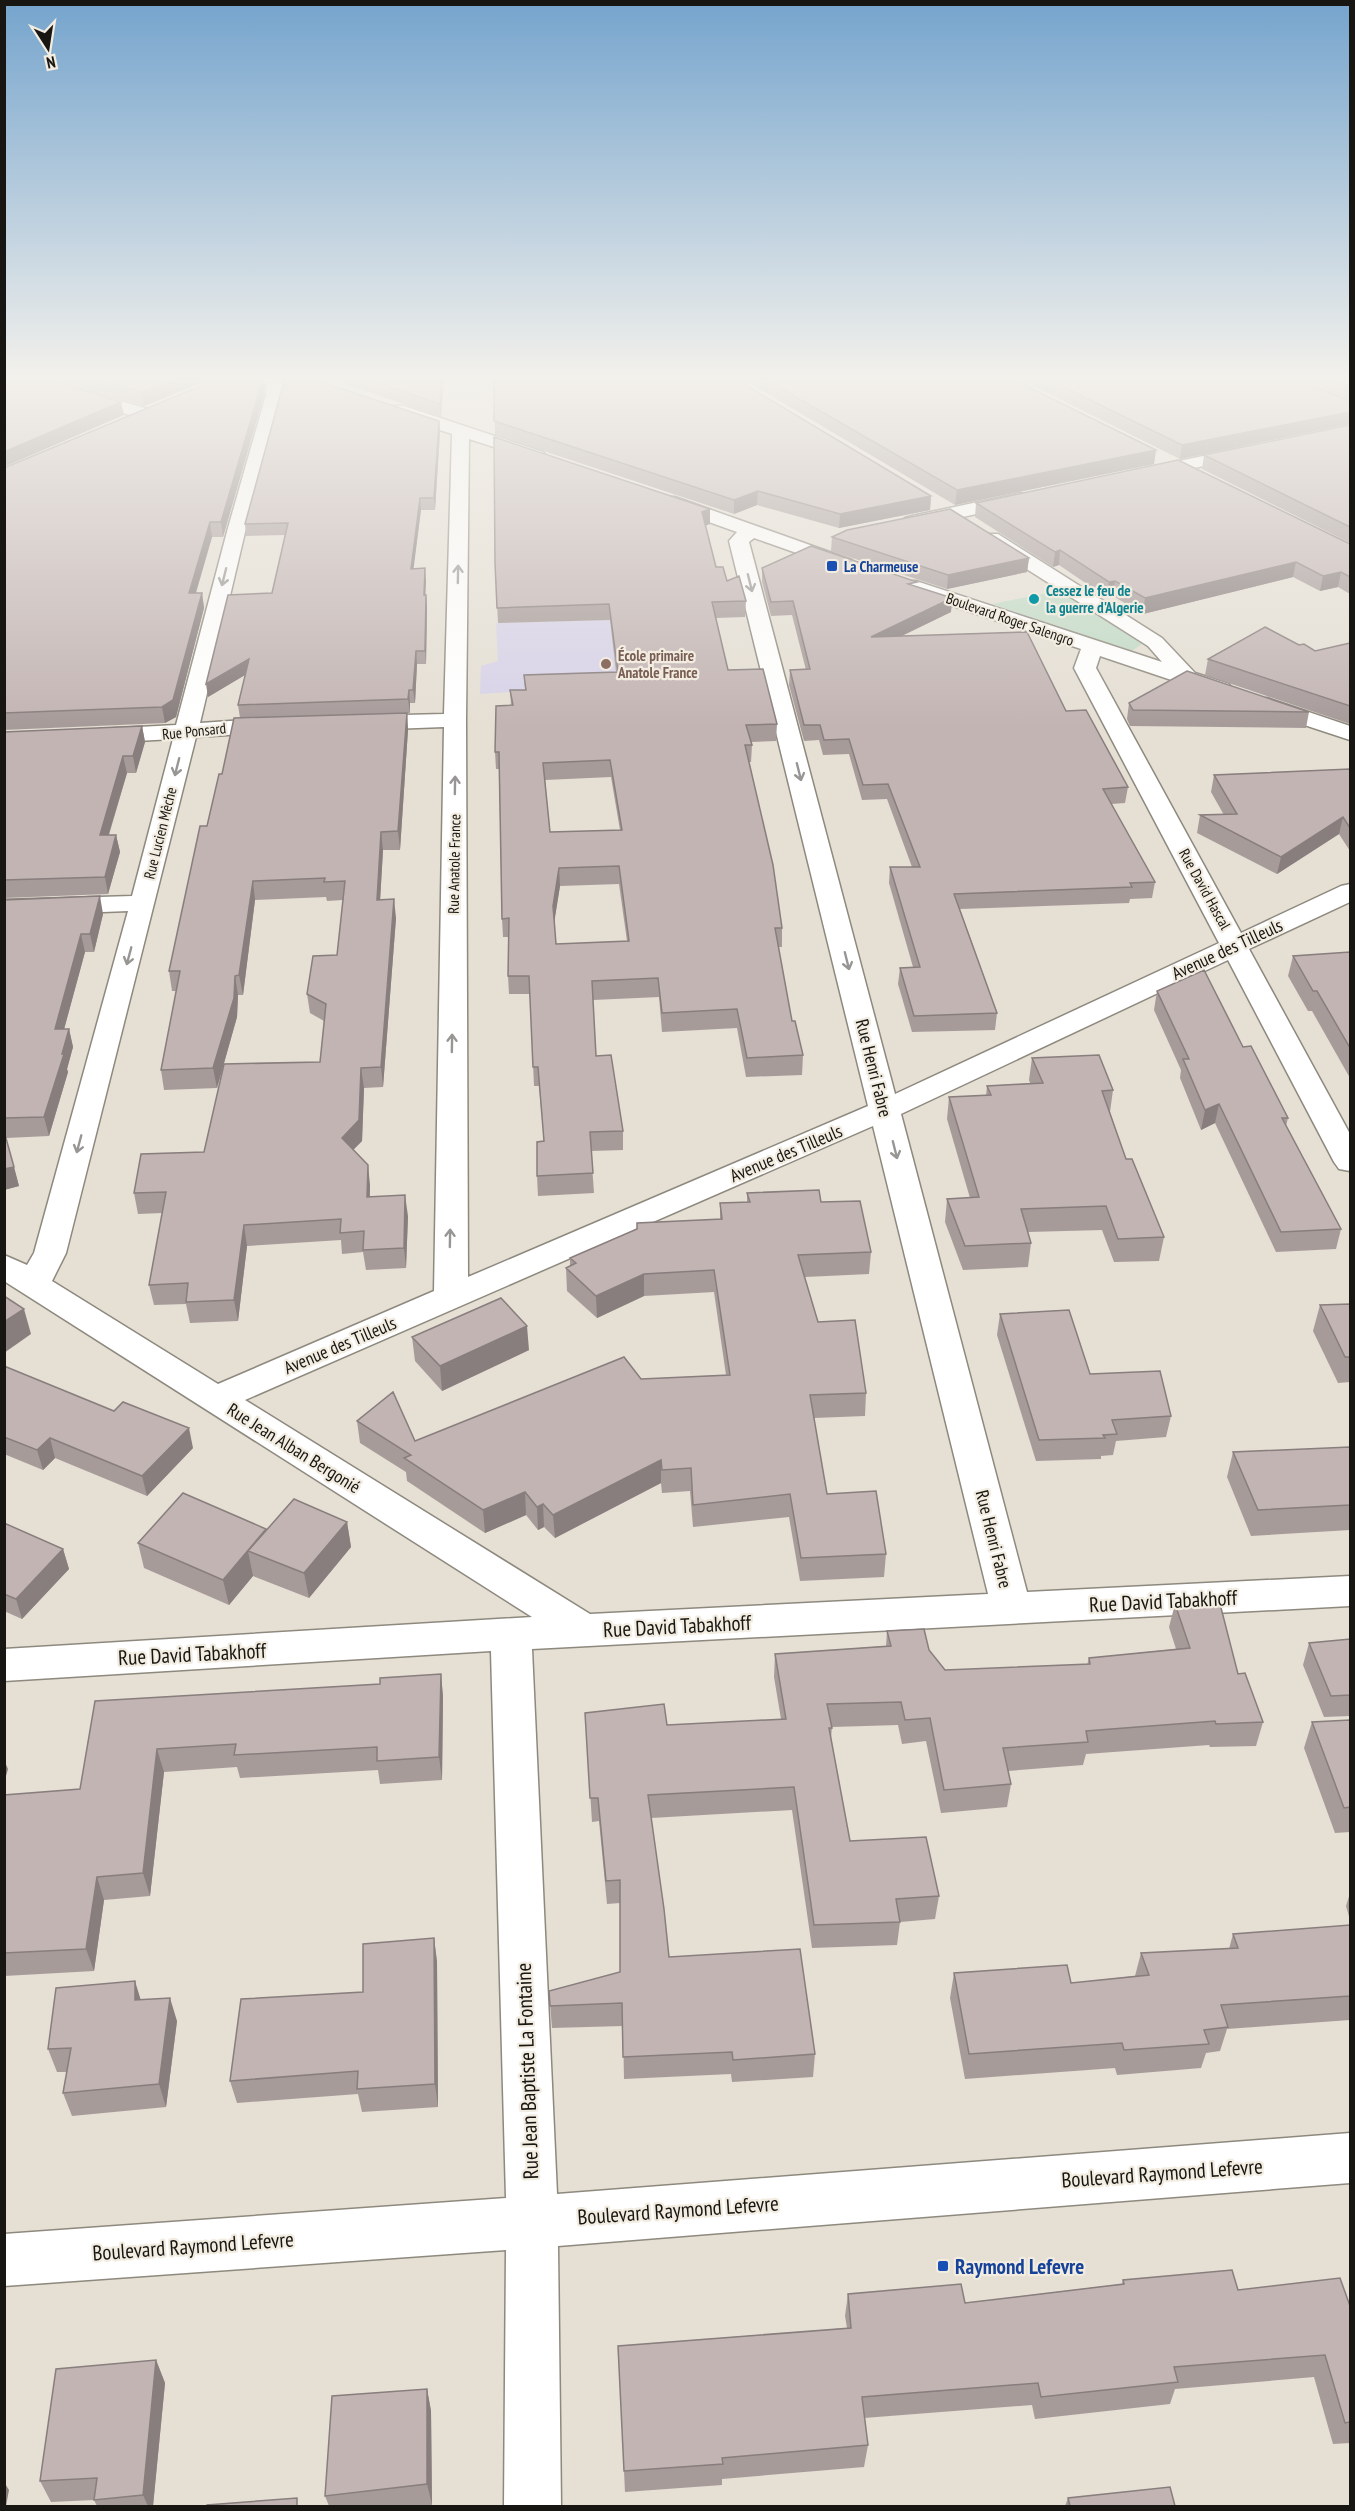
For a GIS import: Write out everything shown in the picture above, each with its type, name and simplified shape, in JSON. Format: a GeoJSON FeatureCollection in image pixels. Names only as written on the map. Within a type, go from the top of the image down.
{"type":"FeatureCollection","features":[{"type":"Feature","properties":{"kind":"street","name":"Rue Lucien Mèche"},"geometry":{"type":"LineString","coordinates":[[19,1275],[50,1253],[143,903],[247,491]]}},
{"type":"Feature","properties":{"kind":"street","name":"Rue Anatole France"},"geometry":{"type":"LineString","coordinates":[[451,1296],[455,720],[460,491]]}},
{"type":"Feature","properties":{"kind":"street"},"geometry":{"type":"LineString","coordinates":[[652,495],[862,569]]}},
{"type":"Feature","properties":{"kind":"street"},"geometry":{"type":"LineString","coordinates":[[892,526],[1038,495]]}},
{"type":"Feature","properties":{"kind":"street"},"geometry":{"type":"LineString","coordinates":[[930,500],[1155,642],[1188,678]]}},
{"type":"Feature","properties":{"kind":"street","name":"Rue Henri Fabre"},"geometry":{"type":"LineString","coordinates":[[750,531],[739,541],[1012,1610]]}},
{"type":"Feature","properties":{"kind":"street"},"geometry":{"type":"LineString","coordinates":[[793,546],[833,539]]}},
{"type":"Feature","properties":{"kind":"street","name":"Boulevard Roger Salengro"},"geometry":{"type":"LineString","coordinates":[[894,580],[1350,733]]}},
{"type":"Feature","properties":{"kind":"street","name":"Rue David Hascal"},"geometry":{"type":"LineString","coordinates":[[1093,647],[1085,668],[1236,945],[1350,1162]]}},
{"type":"Feature","properties":{"kind":"street"},"geometry":{"type":"LineString","coordinates":[[346,723],[455,720]]}},
{"type":"Feature","properties":{"kind":"street","name":"Rue Ponsard"},"geometry":{"type":"LineString","coordinates":[[83,736],[161,734],[219,727],[299,725]]}},
{"type":"Feature","properties":{"kind":"street","name":"Avenue des Tilleuls"},"geometry":{"type":"LineString","coordinates":[[215,1399],[885,1110],[1350,892]]}},
{"type":"Feature","properties":{"kind":"street"},"geometry":{"type":"LineString","coordinates":[[4,908],[143,903]]}},
{"type":"Feature","properties":{"kind":"street","name":"Rue Jean Alban Bergonié"},"geometry":{"type":"LineString","coordinates":[[19,1275],[584,1630]]}},
{"type":"Feature","properties":{"kind":"street","name":"Rue David Tabakhoff"},"geometry":{"type":"LineString","coordinates":[[4,1665],[584,1630],[1350,1591]]}},
{"type":"Feature","properties":{"kind":"street","name":"Rue Jean Baptiste La Fontaine"},"geometry":{"type":"LineString","coordinates":[[511,1635],[532,2222],[533,2506]]}},
{"type":"Feature","properties":{"kind":"street","name":"Boulevard Raymond Lefevre"},"geometry":{"type":"LineString","coordinates":[[4,2260],[532,2222],[1350,2158]]}},
{"type":"Feature","properties":{"kind":"shaded area","name":"École primaire Anatole France"},"geometry":{"type":"Polygon","coordinates":[[[600,614],[725,677],[480,694],[481,666],[498,661],[496,623],[601,620],[600,614]]]}},
{"type":"Feature","properties":{"kind":"green space"},"geometry":{"type":"Polygon","coordinates":[[[1062,590],[1143,643],[1132,651],[992,604],[1062,590]]]}},
{"type":"Feature","properties":{"kind":"building"},"geometry":{"type":"Polygon","coordinates":[[[4,491],[230,491],[221,522],[210,522],[189,593],[202,593],[173,700],[162,707],[4,713],[4,491]]]}},
{"type":"Feature","properties":{"kind":"building"},"geometry":{"type":"Polygon","coordinates":[[[254,491],[434,491],[434,498],[420,498],[411,569],[425,568],[425,651],[416,651],[413,690],[409,690],[408,699],[238,705],[249,659],[206,684],[228,595],[272,593],[288,523],[245,524],[254,491]]]}},
{"type":"Feature","properties":{"kind":"building"},"geometry":{"type":"Polygon","coordinates":[[[494,491],[657,491],[710,509],[702,512],[716,567],[723,567],[727,581],[739,576],[746,601],[712,602],[728,670],[763,669],[777,724],[746,725],[752,745],[745,745],[773,865],[782,928],[775,928],[792,1021],[795,1021],[803,1055],[747,1058],[737,1009],[662,1013],[658,978],[592,981],[596,1056],[611,1055],[623,1131],[590,1132],[593,1173],[537,1176],[537,1142],[544,1141],[538,1067],[533,1067],[529,976],[508,976],[509,918],[502,919],[499,752],[495,752],[496,706],[513,705],[510,690],[526,690],[524,675],[618,672],[609,604],[497,608],[494,491]],[[610,760],[543,763],[550,832],[622,830],[610,760]],[[619,866],[559,868],[553,906],[556,944],[629,941],[619,866]]]}},
{"type":"Feature","properties":{"kind":"building"},"geometry":{"type":"Polygon","coordinates":[[[707,491],[758,491],[734,500],[707,491]]]}},
{"type":"Feature","properties":{"kind":"building"},"geometry":{"type":"Polygon","coordinates":[[[759,491],[923,491],[931,496],[840,514],[759,491]]]}},
{"type":"Feature","properties":{"kind":"building"},"geometry":{"type":"Polygon","coordinates":[[[1032,491],[1242,491],[1350,544],[1350,577],[1341,572],[1323,576],[1296,562],[1145,598],[1115,581],[1109,582],[1060,550],[1055,552],[976,503],[1032,491]]]}},
{"type":"Feature","properties":{"kind":"building"},"geometry":{"type":"Polygon","coordinates":[[[1277,491],[1350,491],[1350,527],[1277,491]]]}},
{"type":"Feature","properties":{"kind":"building"},"geometry":{"type":"Polygon","coordinates":[[[950,509],[1029,558],[948,575],[832,537],[847,530],[950,509]]]}},
{"type":"Feature","properties":{"kind":"building"},"geometry":{"type":"Polygon","coordinates":[[[811,546],[917,582],[908,584],[952,598],[871,637],[1027,632],[1066,711],[1086,710],[1128,787],[1103,789],[1155,882],[1130,883],[1132,887],[954,894],[997,1013],[914,1016],[900,968],[920,967],[890,867],[920,867],[888,784],[863,785],[849,739],[824,740],[820,725],[804,725],[790,670],[810,669],[793,601],[771,602],[762,568],[811,546]]]}},
{"type":"Feature","properties":{"kind":"building"},"geometry":{"type":"Polygon","coordinates":[[[1265,627],[1315,651],[1350,643],[1350,706],[1208,659],[1265,627]]]}},
{"type":"Feature","properties":{"kind":"building"},"geometry":{"type":"Polygon","coordinates":[[[1187,671],[1309,712],[1133,710],[1129,703],[1187,671]]]}},
{"type":"Feature","properties":{"kind":"building"},"geometry":{"type":"Polygon","coordinates":[[[407,713],[398,831],[381,832],[377,900],[394,899],[381,1067],[361,1068],[359,1120],[342,1138],[368,1165],[367,1197],[405,1195],[404,1248],[363,1250],[364,1231],[340,1233],[341,1219],[244,1225],[234,1300],[186,1302],[188,1283],[149,1285],[166,1192],[134,1193],[141,1154],[204,1152],[224,1064],[320,1062],[326,1004],[307,994],[313,956],[337,955],[345,881],[324,882],[325,878],[253,881],[239,975],[235,976],[234,998],[213,1068],[161,1070],[180,971],[169,971],[200,826],[207,826],[219,774],[222,774],[234,718],[407,713]]]}},
{"type":"Feature","properties":{"kind":"building"},"geometry":{"type":"Polygon","coordinates":[[[142,726],[133,756],[123,756],[100,835],[116,835],[105,877],[4,880],[4,732],[142,726]]]}},
{"type":"Feature","properties":{"kind":"building"},"geometry":{"type":"Polygon","coordinates":[[[1350,769],[1350,828],[1343,817],[1281,857],[1200,815],[1237,814],[1214,775],[1350,769]]]}},
{"type":"Feature","properties":{"kind":"building"},"geometry":{"type":"Polygon","coordinates":[[[100,896],[90,934],[81,934],[55,1029],[69,1029],[62,1054],[64,1054],[44,1117],[4,1118],[4,900],[100,896]]]}},
{"type":"Feature","properties":{"kind":"building"},"geometry":{"type":"Polygon","coordinates":[[[1350,952],[1350,1048],[1317,991],[1313,991],[1293,956],[1350,952]]]}},
{"type":"Feature","properties":{"kind":"building"},"geometry":{"type":"Polygon","coordinates":[[[1204,970],[1243,1047],[1251,1046],[1288,1118],[1282,1118],[1341,1229],[1281,1232],[1219,1104],[1205,1110],[1183,1059],[1189,1059],[1157,991],[1204,970]]]}},
{"type":"Feature","properties":{"kind":"building"},"geometry":{"type":"Polygon","coordinates":[[[1099,1055],[1113,1090],[1102,1091],[1126,1159],[1132,1159],[1164,1237],[1118,1239],[1106,1206],[1021,1209],[1031,1243],[965,1246],[947,1199],[979,1197],[949,1097],[991,1095],[987,1086],[1043,1083],[1032,1058],[1099,1055]]]}},
{"type":"Feature","properties":{"kind":"building"},"geometry":{"type":"Polygon","coordinates":[[[4,1131],[14,1167],[4,1169],[4,1131]]]}},
{"type":"Feature","properties":{"kind":"building"},"geometry":{"type":"Polygon","coordinates":[[[819,1190],[821,1202],[860,1201],[871,1252],[798,1255],[818,1322],[855,1320],[866,1393],[810,1395],[827,1494],[876,1491],[886,1554],[801,1558],[790,1494],[693,1505],[691,1468],[662,1470],[661,1460],[553,1515],[543,1504],[537,1507],[525,1492],[483,1510],[404,1458],[411,1455],[357,1421],[393,1392],[415,1441],[624,1357],[641,1379],[730,1375],[714,1270],[644,1274],[596,1296],[566,1268],[576,1263],[570,1258],[637,1229],[637,1223],[722,1219],[720,1203],[750,1202],[747,1193],[819,1190]]]}},
{"type":"Feature","properties":{"kind":"building"},"geometry":{"type":"Polygon","coordinates":[[[4,1296],[24,1309],[4,1322],[4,1296]]]}},
{"type":"Feature","properties":{"kind":"building"},"geometry":{"type":"Polygon","coordinates":[[[501,1298],[527,1326],[440,1366],[412,1337],[501,1298]]]}},
{"type":"Feature","properties":{"kind":"building"},"geometry":{"type":"Polygon","coordinates":[[[1350,1304],[1350,1357],[1345,1357],[1320,1305],[1350,1304]]]}},
{"type":"Feature","properties":{"kind":"building"},"geometry":{"type":"Polygon","coordinates":[[[1069,1310],[1090,1374],[1160,1371],[1171,1416],[1112,1420],[1117,1434],[1103,1435],[1105,1438],[1039,1440],[1000,1314],[1069,1310]]]}},
{"type":"Feature","properties":{"kind":"building"},"geometry":{"type":"Polygon","coordinates":[[[4,1366],[114,1411],[123,1402],[189,1428],[142,1476],[50,1438],[37,1450],[4,1437],[4,1366]]]}},
{"type":"Feature","properties":{"kind":"building"},"geometry":{"type":"Polygon","coordinates":[[[1350,1447],[1350,1505],[1258,1510],[1233,1452],[1350,1447]]]}},
{"type":"Feature","properties":{"kind":"building"},"geometry":{"type":"Polygon","coordinates":[[[183,1493],[266,1529],[223,1580],[138,1543],[183,1493]]]}},
{"type":"Feature","properties":{"kind":"building"},"geometry":{"type":"Polygon","coordinates":[[[294,1499],[347,1522],[304,1573],[248,1551],[294,1499]]]}},
{"type":"Feature","properties":{"kind":"building"},"geometry":{"type":"Polygon","coordinates":[[[4,1523],[63,1549],[16,1599],[4,1594],[4,1523]]]}},
{"type":"Feature","properties":{"kind":"building"},"geometry":{"type":"Polygon","coordinates":[[[1219,1600],[1238,1674],[1245,1673],[1263,1722],[1216,1724],[1215,1721],[1086,1731],[1088,1742],[1003,1748],[1011,1784],[944,1790],[930,1718],[905,1720],[901,1702],[827,1704],[832,1728],[829,1728],[850,1841],[926,1837],[939,1896],[896,1899],[900,1922],[814,1925],[794,1787],[648,1795],[669,1957],[800,1949],[815,2054],[733,2060],[732,2052],[623,2057],[622,2003],[550,2006],[549,1991],[620,1972],[620,1880],[606,1881],[598,1798],[590,1798],[585,1713],[664,1704],[667,1725],[786,1719],[775,1654],[891,1646],[887,1631],[924,1629],[929,1650],[945,1670],[1090,1664],[1089,1658],[1190,1648],[1175,1604],[1219,1600]]]}},
{"type":"Feature","properties":{"kind":"building"},"geometry":{"type":"Polygon","coordinates":[[[1350,1639],[1350,1695],[1331,1696],[1309,1643],[1350,1639]]]}},
{"type":"Feature","properties":{"kind":"building"},"geometry":{"type":"Polygon","coordinates":[[[441,1674],[439,1757],[377,1761],[377,1747],[234,1755],[236,1744],[157,1749],[143,1873],[97,1877],[86,1949],[4,1953],[4,1795],[80,1789],[95,1701],[380,1684],[380,1678],[441,1674]]]}},
{"type":"Feature","properties":{"kind":"building"},"geometry":{"type":"Polygon","coordinates":[[[1350,1720],[1350,1807],[1344,1808],[1312,1722],[1350,1720]]]}},
{"type":"Feature","properties":{"kind":"building"},"geometry":{"type":"Polygon","coordinates":[[[1350,1925],[1350,1996],[1221,2005],[1228,2027],[1204,2030],[1209,2044],[1124,2050],[1122,2043],[969,2054],[954,1973],[1067,1965],[1071,1983],[1149,1975],[1141,1953],[1238,1948],[1233,1934],[1350,1925]]]}},
{"type":"Feature","properties":{"kind":"building"},"geometry":{"type":"Polygon","coordinates":[[[434,1938],[435,2084],[357,2089],[358,2071],[230,2081],[241,1999],[363,1992],[363,1944],[434,1938]]]}},
{"type":"Feature","properties":{"kind":"building"},"geometry":{"type":"Polygon","coordinates":[[[135,1981],[135,2000],[170,1998],[159,2084],[63,2093],[71,2048],[48,2049],[56,1988],[135,1981]]]}},
{"type":"Feature","properties":{"kind":"building"},"geometry":{"type":"Polygon","coordinates":[[[1232,2270],[1238,2290],[1340,2278],[1350,2306],[1350,2422],[1345,2423],[1325,2355],[1174,2367],[1178,2382],[1041,2397],[1038,2383],[862,2397],[868,2445],[722,2458],[723,2464],[624,2471],[618,2346],[851,2328],[848,2294],[961,2284],[965,2303],[1124,2284],[1123,2280],[1232,2270]]]}},
{"type":"Feature","properties":{"kind":"building"},"geometry":{"type":"Polygon","coordinates":[[[156,2360],[143,2495],[94,2500],[97,2478],[40,2481],[56,2369],[156,2360]]]}},
{"type":"Feature","properties":{"kind":"building"},"geometry":{"type":"Polygon","coordinates":[[[427,2389],[427,2484],[325,2496],[332,2396],[427,2389]]]}},
{"type":"Feature","properties":{"kind":"building"},"geometry":{"type":"Polygon","coordinates":[[[1170,2487],[1175,2506],[1070,2506],[1068,2498],[1170,2487]]]}},
{"type":"Feature","properties":{"kind":"building"},"geometry":{"type":"Polygon","coordinates":[[[297,2498],[297,2506],[207,2506],[207,2505],[297,2498]]]}},
{"type":"Feature","properties":{"kind":"place","name":"La Charmeuse"},"geometry":{"type":"Point","coordinates":[832,566]}},
{"type":"Feature","properties":{"kind":"place","name":"Cessez le feu de la guerre d'Algerie"},"geometry":{"type":"Point","coordinates":[1034,599]}},
{"type":"Feature","properties":{"kind":"place","name":"École primaire Anatole France"},"geometry":{"type":"Point","coordinates":[606,664]}},
{"type":"Feature","properties":{"kind":"place","name":"Raymond Lefevre"},"geometry":{"type":"Point","coordinates":[943,2266]}}]}
